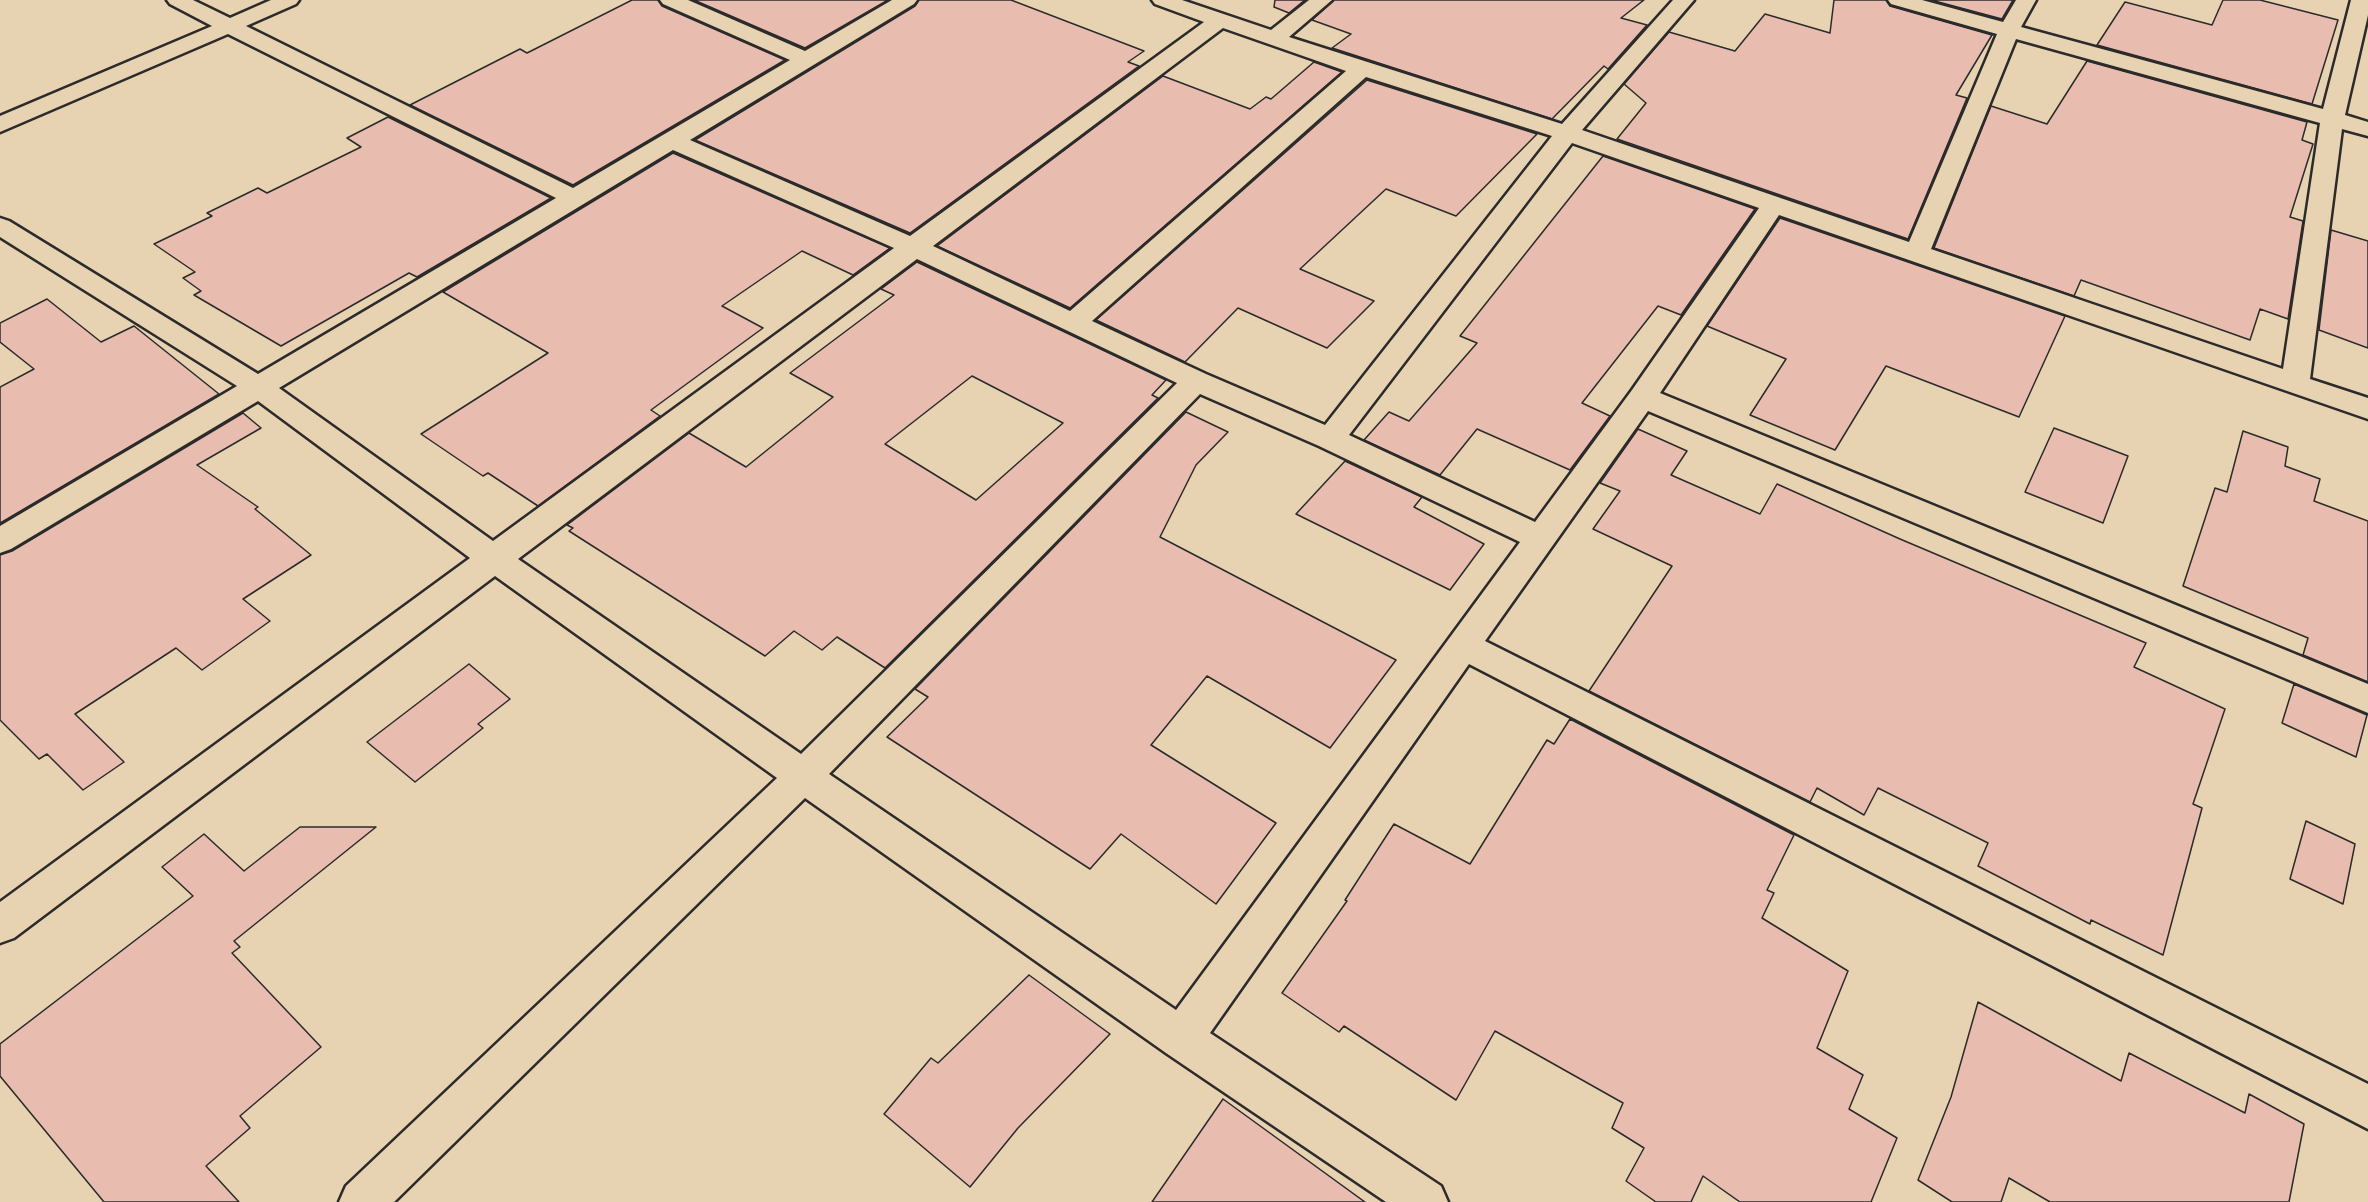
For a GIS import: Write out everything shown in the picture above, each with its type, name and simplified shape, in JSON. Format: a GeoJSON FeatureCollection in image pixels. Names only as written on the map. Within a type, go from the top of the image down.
{"type":"FeatureCollection","features":[{"type":"Feature","properties":{"kind":"street"},"geometry":{"type":"LineString","coordinates":[[177,0],[576,199]]}},
{"type":"Feature","properties":{"kind":"street"},"geometry":{"type":"LineString","coordinates":[[0,125],[289,0]]}},
{"type":"Feature","properties":{"kind":"street"},"geometry":{"type":"LineString","coordinates":[[670,0],[805,59]]}},
{"type":"Feature","properties":{"kind":"street"},"geometry":{"type":"LineString","coordinates":[[0,541],[907,0]]}},
{"type":"Feature","properties":{"kind":"street"},"geometry":{"type":"LineString","coordinates":[[1162,0],[1362,69],[1567,133],[2368,409]]}},
{"type":"Feature","properties":{"kind":"street"},"geometry":{"type":"LineString","coordinates":[[1273,39],[1322,0]]}},
{"type":"Feature","properties":{"kind":"street"},"geometry":{"type":"LineString","coordinates":[[1330,439],[1567,133],[1684,0]]}},
{"type":"Feature","properties":{"kind":"street"},"geometry":{"type":"LineString","coordinates":[[1898,0],[2368,129]]}},
{"type":"Feature","properties":{"kind":"street"},"geometry":{"type":"LineString","coordinates":[[1917,253],[2009,30],[2026,0]]}},
{"type":"Feature","properties":{"kind":"street"},"geometry":{"type":"LineString","coordinates":[[2295,382],[2332,120],[2361,0]]}},
{"type":"Feature","properties":{"kind":"street"},"geometry":{"type":"LineString","coordinates":[[0,925],[1220,20]]}},
{"type":"Feature","properties":{"kind":"street"},"geometry":{"type":"LineString","coordinates":[[1072,324],[1362,69]]}},
{"type":"Feature","properties":{"kind":"street"},"geometry":{"type":"LineString","coordinates":[[671,140],[913,247],[1072,324],[1330,439],[1541,538]]}},
{"type":"Feature","properties":{"kind":"street"},"geometry":{"type":"LineString","coordinates":[[1181,1038],[1642,397],[1773,205]]}},
{"type":"Feature","properties":{"kind":"street"},"geometry":{"type":"LineString","coordinates":[[4,234],[260,388],[493,558],[803,776],[1181,1038],[1425,1202]]}},
{"type":"Feature","properties":{"kind":"street"},"geometry":{"type":"LineString","coordinates":[[362,1202],[803,776],[1196,381]]}},
{"type":"Feature","properties":{"kind":"street"},"geometry":{"type":"LineString","coordinates":[[1642,397],[2368,699]]}},
{"type":"Feature","properties":{"kind":"street"},"geometry":{"type":"LineString","coordinates":[[1462,645],[2368,1107]]}},
{"type":"Feature","properties":{"kind":"building"},"geometry":{"type":"Polygon","coordinates":[[[632,0],[658,0],[662,6],[785,60],[573,185],[410,105],[520,49],[527,53],[632,0]]]}},
{"type":"Feature","properties":{"kind":"building"},"geometry":{"type":"Polygon","coordinates":[[[694,0],[888,0],[805,48],[694,0]]]}},
{"type":"Feature","properties":{"kind":"building"},"geometry":{"type":"Polygon","coordinates":[[[919,0],[1011,0],[1144,51],[1128,62],[1139,66],[910,233],[695,140],[915,6],[919,0]]]}},
{"type":"Feature","properties":{"kind":"building"},"geometry":{"type":"Polygon","coordinates":[[[1275,0],[1305,0],[1289,13],[1274,7],[1275,0]]]}},
{"type":"Feature","properties":{"kind":"building"},"geometry":{"type":"Polygon","coordinates":[[[1334,0],[1644,0],[1621,18],[1647,25],[1608,69],[1604,66],[1552,119],[1332,48],[1351,34],[1312,20],[1334,0]]]}},
{"type":"Feature","properties":{"kind":"building"},"geometry":{"type":"Polygon","coordinates":[[[1834,0],[1886,0],[1890,6],[1992,35],[1956,95],[1967,98],[1908,239],[1617,139],[1646,103],[1624,84],[1669,32],[1735,51],[1765,14],[1830,33],[1834,0]]]}},
{"type":"Feature","properties":{"kind":"building"},"geometry":{"type":"Polygon","coordinates":[[[1931,0],[2013,0],[2002,19],[1931,0]]]}},
{"type":"Feature","properties":{"kind":"building"},"geometry":{"type":"Polygon","coordinates":[[[2223,0],[2260,0],[2338,20],[2312,104],[2097,45],[2125,2],[2212,25],[2223,0]]]}},
{"type":"Feature","properties":{"kind":"building"},"geometry":{"type":"Polygon","coordinates":[[[2087,61],[2307,122],[2302,140],[2313,144],[2290,217],[2303,221],[2288,319],[2260,309],[2250,340],[2081,280],[2074,296],[1934,248],[1991,106],[2047,124],[2087,61]]]}},
{"type":"Feature","properties":{"kind":"building"},"geometry":{"type":"Polygon","coordinates":[[[1314,62],[1342,72],[1070,308],[937,246],[1163,76],[1250,109],[1266,97],[1271,99],[1314,62]]]}},
{"type":"Feature","properties":{"kind":"building"},"geometry":{"type":"Polygon","coordinates":[[[1367,80],[1537,134],[1456,216],[1386,189],[1300,269],[1374,301],[1327,348],[1238,308],[1185,362],[1096,320],[1367,80]]]}},
{"type":"Feature","properties":{"kind":"building"},"geometry":{"type":"Polygon","coordinates":[[[388,117],[551,198],[417,277],[409,273],[281,346],[194,295],[201,291],[183,278],[195,272],[154,244],[212,216],[207,213],[258,188],[267,193],[361,147],[347,138],[388,117]]]}},
{"type":"Feature","properties":{"kind":"building"},"geometry":{"type":"Polygon","coordinates":[[[673,153],[890,248],[853,275],[802,251],[722,306],[763,328],[651,410],[660,416],[538,506],[488,473],[483,476],[421,434],[548,353],[443,292],[673,153]]]}},
{"type":"Feature","properties":{"kind":"building"},"geometry":{"type":"Polygon","coordinates":[[[1603,156],[1755,209],[1681,315],[1658,306],[1582,403],[1610,416],[1570,470],[1477,429],[1440,475],[1364,440],[1389,412],[1409,421],[1477,343],[1460,336],[1603,156]]]}},
{"type":"Feature","properties":{"kind":"building"},"geometry":{"type":"Polygon","coordinates":[[[1780,218],[2065,316],[2019,417],[1886,366],[1835,450],[1750,415],[1786,359],[1707,326],[1780,218]]]}},
{"type":"Feature","properties":{"kind":"building"},"geometry":{"type":"Polygon","coordinates":[[[2331,230],[2368,241],[2368,348],[2319,330],[2331,230]]]}},
{"type":"Feature","properties":{"kind":"building"},"geometry":{"type":"Polygon","coordinates":[[[917,262],[1166,380],[1152,395],[1158,398],[885,668],[837,637],[822,650],[794,631],[765,656],[569,531],[573,528],[567,525],[689,433],[746,467],[833,397],[790,373],[894,295],[881,289],[917,262]],[[972,376],[885,444],[976,500],[1063,423],[972,376]]]}},
{"type":"Feature","properties":{"kind":"building"},"geometry":{"type":"Polygon","coordinates":[[[47,299],[101,342],[134,326],[219,394],[0,523],[0,387],[34,369],[0,342],[0,323],[47,299]]]}},
{"type":"Feature","properties":{"kind":"building"},"geometry":{"type":"Polygon","coordinates":[[[1186,412],[1228,432],[1196,465],[1160,537],[1396,660],[1330,748],[1207,676],[1151,745],[1276,823],[1216,904],[1121,834],[1090,869],[887,737],[928,697],[915,689],[1186,412]]]}},
{"type":"Feature","properties":{"kind":"building"},"geometry":{"type":"Polygon","coordinates":[[[243,413],[261,428],[197,465],[258,507],[255,509],[311,555],[243,599],[270,621],[202,670],[176,648],[75,714],[124,762],[83,790],[47,754],[39,759],[0,720],[0,555],[12,551],[243,413]]]}},
{"type":"Feature","properties":{"kind":"building"},"geometry":{"type":"Polygon","coordinates":[[[2054,428],[2128,456],[2103,523],[2025,492],[2054,428]]]}},
{"type":"Feature","properties":{"kind":"building"},"geometry":{"type":"Polygon","coordinates":[[[1638,429],[1687,451],[1671,475],[1760,514],[1777,484],[1900,539],[2146,643],[2134,667],[2225,709],[2193,804],[2202,808],[2163,955],[2091,920],[2090,924],[1978,866],[1988,843],[1878,788],[1864,815],[1817,788],[1810,802],[1589,691],[1672,566],[1593,529],[1620,491],[1600,483],[1638,429]]]}},
{"type":"Feature","properties":{"kind":"building"},"geometry":{"type":"Polygon","coordinates":[[[2243,431],[2288,447],[2285,466],[2320,479],[2314,501],[2368,521],[2368,682],[2303,655],[2308,638],[2183,586],[2215,488],[2227,492],[2243,431]]]}},
{"type":"Feature","properties":{"kind":"building"},"geometry":{"type":"Polygon","coordinates":[[[1345,461],[1422,497],[1414,507],[1484,544],[1450,590],[1296,514],[1345,461]]]}},
{"type":"Feature","properties":{"kind":"building"},"geometry":{"type":"Polygon","coordinates":[[[469,664],[510,699],[478,724],[483,728],[415,782],[367,742],[469,664]]]}},
{"type":"Feature","properties":{"kind":"building"},"geometry":{"type":"Polygon","coordinates":[[[2294,684],[2367,715],[2356,757],[2282,723],[2294,684]]]}},
{"type":"Feature","properties":{"kind":"building"},"geometry":{"type":"Polygon","coordinates":[[[1570,719],[1794,835],[1767,890],[1774,893],[1762,918],[1848,971],[1817,1048],[1863,1075],[1849,1109],[1897,1138],[1871,1202],[1740,1202],[1703,1176],[1691,1202],[1656,1202],[1626,1181],[1644,1148],[1612,1128],[1623,1103],[1495,1031],[1456,1100],[1344,1026],[1339,1032],[1282,993],[1347,901],[1345,900],[1394,824],[1470,864],[1547,740],[1554,744],[1570,719]]]}},
{"type":"Feature","properties":{"kind":"building"},"geometry":{"type":"Polygon","coordinates":[[[2306,821],[2355,844],[2343,904],[2290,879],[2306,821]]]}},
{"type":"Feature","properties":{"kind":"building"},"geometry":{"type":"Polygon","coordinates":[[[300,827],[376,827],[234,941],[240,947],[232,953],[321,1047],[240,1116],[250,1128],[206,1166],[239,1202],[104,1202],[0,1076],[0,1044],[193,896],[162,867],[204,834],[244,871],[300,827]]]}},
{"type":"Feature","properties":{"kind":"building"},"geometry":{"type":"Polygon","coordinates":[[[1029,975],[1110,1034],[1018,1128],[970,1187],[884,1114],[931,1058],[938,1063],[1029,975]]]}},
{"type":"Feature","properties":{"kind":"building"},"geometry":{"type":"Polygon","coordinates":[[[1978,1002],[2121,1081],[2129,1053],[2245,1113],[2249,1094],[2304,1124],[2289,1202],[2050,1202],[2009,1178],[2001,1202],[1952,1202],[1918,1180],[1951,1097],[1978,1002]]]}},
{"type":"Feature","properties":{"kind":"building"},"geometry":{"type":"Polygon","coordinates":[[[1223,1099],[1365,1202],[1152,1202],[1223,1099]]]}}]}
